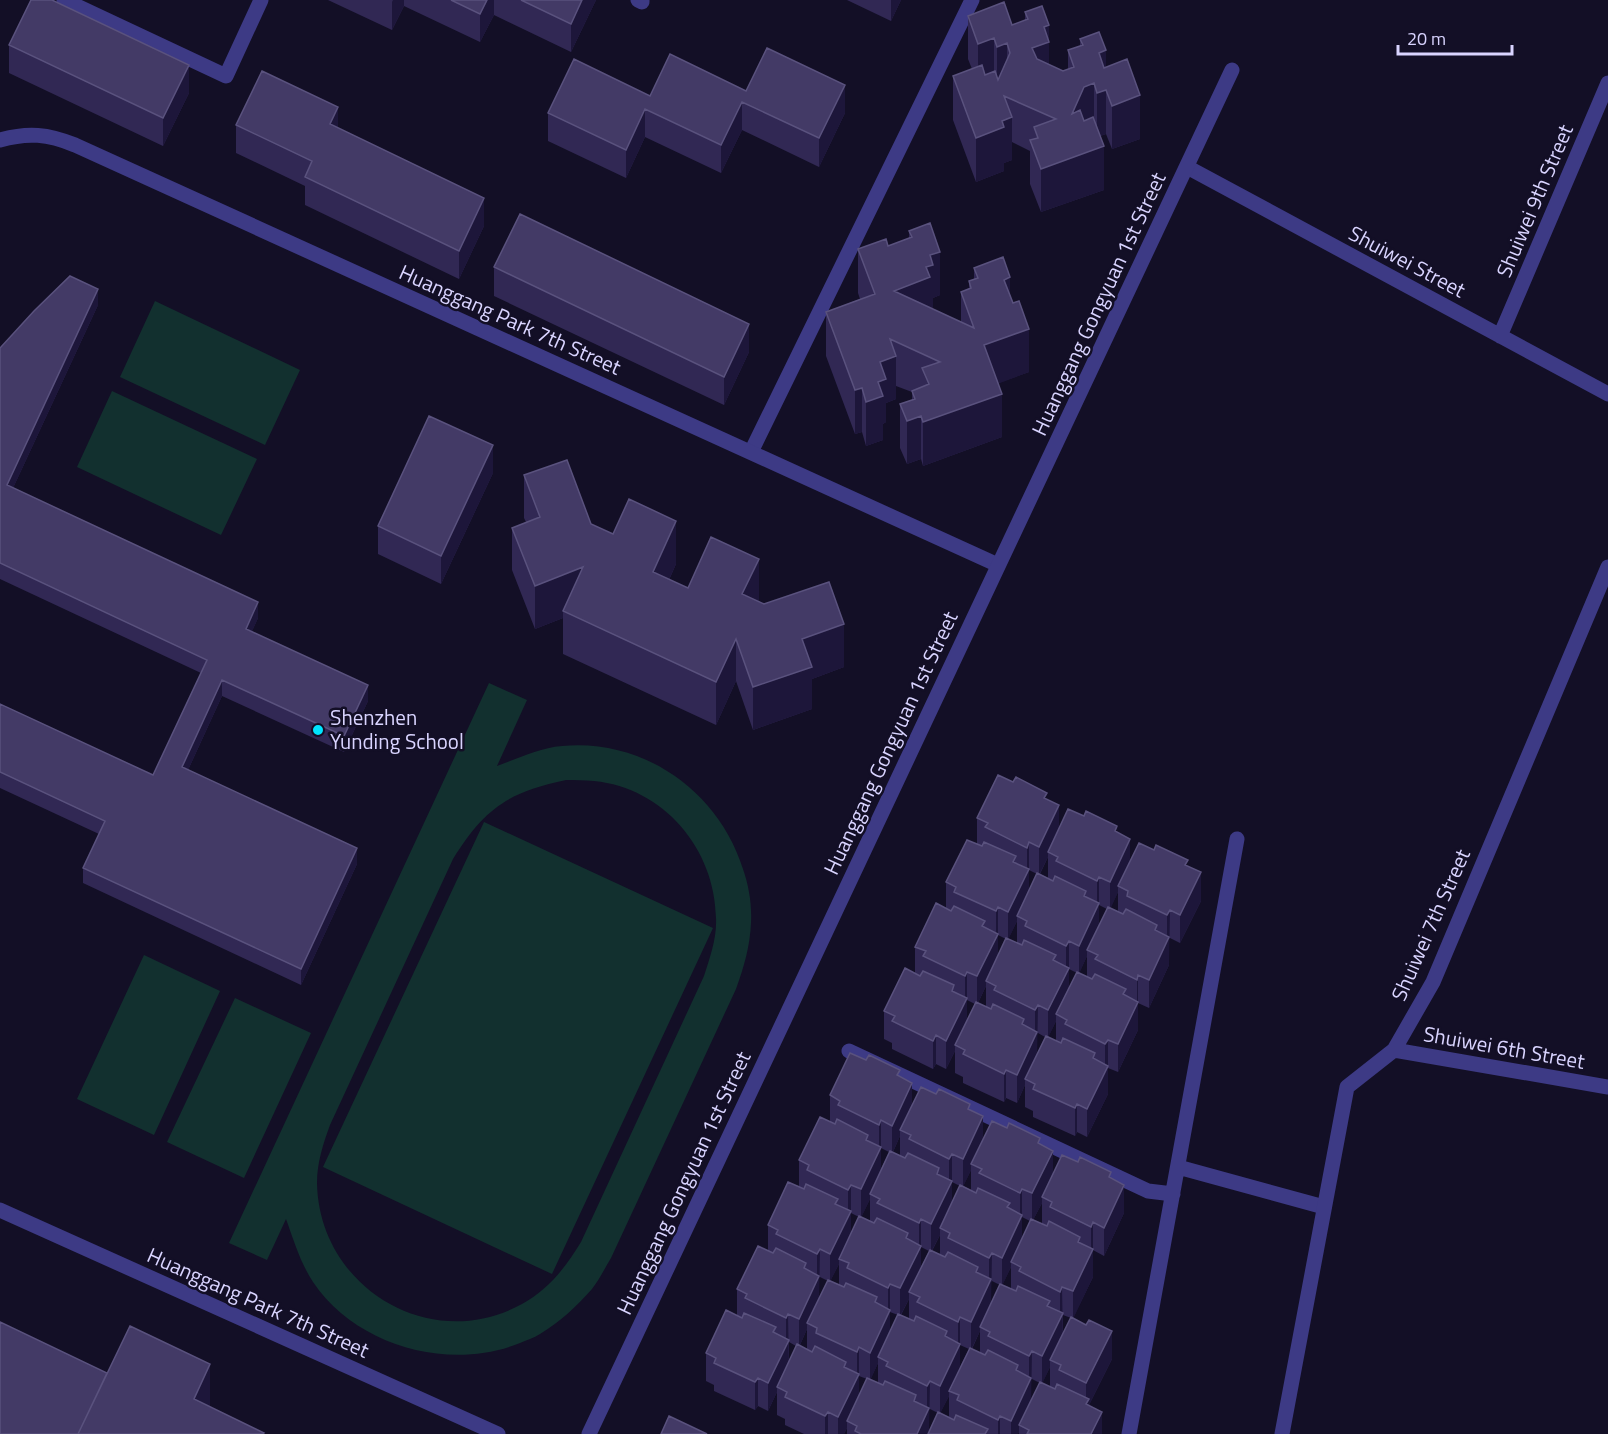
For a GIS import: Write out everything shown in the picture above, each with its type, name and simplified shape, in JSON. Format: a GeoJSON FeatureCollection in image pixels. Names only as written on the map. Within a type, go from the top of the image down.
{"type":"FeatureCollection","features":[{"type":"Feature","properties":{"kind":"street"},"geometry":{"type":"LineString","coordinates":[[64,0],[226,76],[261,0]]}},
{"type":"Feature","properties":{"kind":"street"},"geometry":{"type":"LineString","coordinates":[[751,452],[972,0]]}},
{"type":"Feature","properties":{"kind":"street","name":"Huanggang Gongyuan 1st Street"},"geometry":{"type":"LineString","coordinates":[[589,1434],[1232,70]]}},
{"type":"Feature","properties":{"kind":"street","name":"Shuiwei 9th Street"},"geometry":{"type":"LineString","coordinates":[[1500,336],[1608,83]]}},
{"type":"Feature","properties":{"kind":"street","name":"Huanggang Park 7th Street"},"geometry":{"type":"LineString","coordinates":[[0,140],[31,134],[55,137],[75,145],[998,565]]}},
{"type":"Feature","properties":{"kind":"street","name":"Shuiwei Street"},"geometry":{"type":"LineString","coordinates":[[1187,167],[1608,394]]}},
{"type":"Feature","properties":{"kind":"street","name":"Shuiwei 7th Street"},"geometry":{"type":"LineString","coordinates":[[1282,1434],[1347,1087],[1394,1050],[1433,982],[1608,567]]}},
{"type":"Feature","properties":{"kind":"street"},"geometry":{"type":"LineString","coordinates":[[1129,1434],[1237,839]]}},
{"type":"Feature","properties":{"kind":"street","name":"Shuiwei 6th Street"},"geometry":{"type":"LineString","coordinates":[[1394,1050],[1608,1087]]}},
{"type":"Feature","properties":{"kind":"street"},"geometry":{"type":"LineString","coordinates":[[849,1051],[1148,1191],[1173,1194]]}},
{"type":"Feature","properties":{"kind":"street"},"geometry":{"type":"LineString","coordinates":[[1178,1167],[1324,1206]]}},
{"type":"Feature","properties":{"kind":"street","name":"Huanggang Park 7th Street"},"geometry":{"type":"LineString","coordinates":[[0,1210],[498,1434]]}},
{"type":"Feature","properties":{"kind":"green space"},"geometry":{"type":"Polygon","coordinates":[[[155,301],[300,370],[265,445],[120,377],[155,301]]]}},
{"type":"Feature","properties":{"kind":"green space"},"geometry":{"type":"Polygon","coordinates":[[[112,391],[257,459],[221,535],[77,467],[112,391]]]}},
{"type":"Feature","properties":{"kind":"green space"},"geometry":{"type":"Polygon","coordinates":[[[489,683],[527,700],[497,766],[545,749],[562,746],[592,746],[622,751],[649,761],[674,776],[697,794],[716,816],[732,841],[745,875],[750,896],[751,916],[742,973],[611,1258],[592,1289],[574,1308],[535,1337],[520,1343],[492,1351],[464,1355],[435,1353],[406,1347],[379,1337],[354,1323],[331,1304],[308,1274],[286,1219],[267,1260],[229,1243],[489,683]],[[566,780],[528,790],[499,805],[487,815],[464,842],[453,859],[330,1125],[323,1146],[317,1183],[323,1220],[337,1253],[358,1280],[386,1302],[417,1316],[451,1321],[487,1318],[532,1298],[548,1285],[569,1261],[581,1242],[704,976],[711,955],[716,925],[713,893],[706,868],[695,846],[681,826],[663,809],[619,786],[594,781],[566,780]]]}},
{"type":"Feature","properties":{"kind":"green space"},"geometry":{"type":"Polygon","coordinates":[[[484,822],[713,928],[552,1274],[323,1167],[484,822]]]}},
{"type":"Feature","properties":{"kind":"green space"},"geometry":{"type":"Polygon","coordinates":[[[144,955],[220,991],[154,1135],[77,1099],[144,955]]]}},
{"type":"Feature","properties":{"kind":"green space"},"geometry":{"type":"Polygon","coordinates":[[[235,998],[311,1033],[244,1178],[167,1142],[235,998]]]}},
{"type":"Feature","properties":{"kind":"building"},"geometry":{"type":"Polygon","coordinates":[[[31,0],[52,0],[189,65],[163,118],[9,45],[31,0]]]}},
{"type":"Feature","properties":{"kind":"building"},"geometry":{"type":"Polygon","coordinates":[[[451,0],[487,0],[480,14],[451,0]]]}},
{"type":"Feature","properties":{"kind":"building"},"geometry":{"type":"Polygon","coordinates":[[[521,0],[582,0],[571,24],[521,0]]]}},
{"type":"Feature","properties":{"kind":"building"},"geometry":{"type":"Polygon","coordinates":[[[1004,2],[1012,25],[1028,19],[1025,12],[1042,6],[1049,25],[1044,27],[1049,42],[1032,48],[1037,59],[1063,71],[1074,67],[1068,50],[1083,45],[1080,39],[1099,32],[1106,50],[1099,53],[1104,68],[1127,59],[1140,95],[1112,106],[1106,90],[1097,93],[1094,83],[1084,87],[1072,114],[1080,110],[1084,121],[1093,117],[1104,146],[1041,169],[1030,140],[1038,138],[1034,127],[1056,119],[1004,96],[1012,117],[1002,121],[1004,127],[976,138],[953,76],[982,65],[985,75],[995,71],[998,80],[1010,53],[1007,43],[997,47],[994,38],[978,44],[968,16],[1004,2]]]}},
{"type":"Feature","properties":{"kind":"building"},"geometry":{"type":"Polygon","coordinates":[[[767,48],[845,85],[819,138],[742,102],[721,145],[645,109],[626,150],[548,113],[574,59],[650,96],[670,54],[746,91],[767,48]]]}},
{"type":"Feature","properties":{"kind":"building"},"geometry":{"type":"Polygon","coordinates":[[[262,71],[338,107],[330,124],[484,198],[459,251],[305,177],[312,161],[236,125],[262,71]]]}},
{"type":"Feature","properties":{"kind":"building"},"geometry":{"type":"Polygon","coordinates":[[[520,214],[749,324],[724,377],[494,267],[520,214]]]}},
{"type":"Feature","properties":{"kind":"building"},"geometry":{"type":"Polygon","coordinates":[[[930,223],[940,252],[930,255],[933,265],[926,267],[930,277],[894,291],[974,328],[961,292],[971,288],[969,281],[978,278],[974,268],[1003,257],[1010,277],[1004,280],[1013,303],[1019,301],[1029,329],[984,345],[1002,394],[923,422],[921,416],[907,421],[900,404],[915,399],[912,391],[929,384],[922,368],[940,362],[890,339],[896,356],[880,362],[886,379],[878,382],[883,396],[866,402],[862,388],[855,390],[826,312],[875,294],[858,249],[886,239],[888,246],[912,237],[909,231],[930,223]]]}},
{"type":"Feature","properties":{"kind":"building"},"geometry":{"type":"Polygon","coordinates":[[[70,276],[98,289],[7,485],[258,602],[246,629],[368,685],[344,736],[222,680],[182,767],[357,848],[301,969],[83,868],[105,821],[0,772],[0,704],[153,775],[207,660],[0,563],[0,348],[70,276]]]}},
{"type":"Feature","properties":{"kind":"building"},"geometry":{"type":"Polygon","coordinates":[[[429,416],[493,445],[441,556],[378,526],[429,416]]]}},
{"type":"Feature","properties":{"kind":"building"},"geometry":{"type":"Polygon","coordinates":[[[567,460],[591,524],[613,534],[629,499],[676,521],[653,572],[688,588],[711,537],[759,559],[742,594],[764,604],[829,582],[844,624],[802,639],[812,667],[753,687],[736,639],[716,682],[563,611],[583,567],[535,586],[512,528],[540,517],[524,475],[567,460]]]}},
{"type":"Feature","properties":{"kind":"building"},"geometry":{"type":"Polygon","coordinates":[[[998,775],[1013,782],[1016,777],[1047,793],[1044,798],[1059,805],[1039,847],[1029,842],[1027,848],[985,827],[988,823],[977,818],[998,775]]]}},
{"type":"Feature","properties":{"kind":"building"},"geometry":{"type":"Polygon","coordinates":[[[1068,809],[1084,816],[1086,811],[1117,826],[1115,831],[1130,839],[1110,882],[1099,877],[1097,881],[1056,861],[1058,857],[1048,852],[1068,809]]]}},
{"type":"Feature","properties":{"kind":"building"},"geometry":{"type":"Polygon","coordinates":[[[967,840],[982,846],[984,842],[1016,856],[1013,862],[1029,869],[1008,912],[998,907],[996,911],[954,892],[956,887],[946,882],[967,840]]]}},
{"type":"Feature","properties":{"kind":"building"},"geometry":{"type":"Polygon","coordinates":[[[1139,843],[1154,850],[1156,845],[1188,860],[1185,865],[1201,872],[1180,915],[1170,910],[1167,915],[1127,896],[1128,891],[1118,886],[1139,843]]]}},
{"type":"Feature","properties":{"kind":"building"},"geometry":{"type":"Polygon","coordinates":[[[1037,873],[1053,881],[1055,876],[1086,891],[1084,896],[1099,903],[1079,946],[1069,941],[1066,946],[1025,926],[1027,921],[1017,916],[1037,873]]]}},
{"type":"Feature","properties":{"kind":"building"},"geometry":{"type":"Polygon","coordinates":[[[936,903],[951,911],[954,906],[985,921],[982,926],[998,934],[977,976],[967,972],[965,976],[923,956],[926,951],[915,947],[936,903]]]}},
{"type":"Feature","properties":{"kind":"building"},"geometry":{"type":"Polygon","coordinates":[[[1108,907],[1123,914],[1126,909],[1157,925],[1155,930],[1169,937],[1149,980],[1138,975],[1137,980],[1095,959],[1098,955],[1087,950],[1108,907]]]}},
{"type":"Feature","properties":{"kind":"building"},"geometry":{"type":"Polygon","coordinates":[[[1006,938],[1022,945],[1024,940],[1056,955],[1053,960],[1069,968],[1048,1010],[1038,1005],[1035,1010],[994,990],[996,986],[986,981],[1006,938]]]}},
{"type":"Feature","properties":{"kind":"building"},"geometry":{"type":"Polygon","coordinates":[[[905,968],[920,976],[923,971],[954,985],[952,991],[967,998],[946,1041],[936,1035],[933,1041],[892,1021],[895,1016],[884,1011],[905,968]]]}},
{"type":"Feature","properties":{"kind":"building"},"geometry":{"type":"Polygon","coordinates":[[[1077,972],[1092,979],[1095,974],[1126,989],[1123,994],[1138,1002],[1118,1044],[1108,1040],[1105,1044],[1065,1024],[1067,1020],[1056,1014],[1077,972]]]}},
{"type":"Feature","properties":{"kind":"building"},"geometry":{"type":"Polygon","coordinates":[[[976,1002],[991,1009],[993,1004],[1024,1019],[1022,1024],[1037,1032],[1017,1075],[1006,1070],[1004,1074],[963,1054],[965,1050],[955,1045],[976,1002]]]}},
{"type":"Feature","properties":{"kind":"building"},"geometry":{"type":"Polygon","coordinates":[[[1046,1036],[1061,1043],[1063,1038],[1095,1053],[1093,1058],[1108,1066],[1087,1109],[1077,1104],[1075,1108],[1033,1089],[1035,1084],[1025,1079],[1046,1036]]]}},
{"type":"Feature","properties":{"kind":"building"},"geometry":{"type":"Polygon","coordinates":[[[850,1053],[866,1060],[869,1055],[900,1070],[897,1075],[912,1083],[892,1126],[881,1120],[879,1125],[838,1105],[840,1101],[830,1095],[850,1053]]]}},
{"type":"Feature","properties":{"kind":"building"},"geometry":{"type":"Polygon","coordinates":[[[921,1087],[936,1094],[939,1089],[970,1104],[968,1109],[983,1116],[963,1159],[952,1154],[949,1159],[909,1139],[911,1135],[900,1130],[921,1087]]]}},
{"type":"Feature","properties":{"kind":"building"},"geometry":{"type":"Polygon","coordinates":[[[820,1117],[835,1124],[837,1119],[868,1135],[866,1140],[881,1147],[861,1189],[851,1185],[848,1190],[807,1170],[809,1165],[799,1160],[820,1117]]]}},
{"type":"Feature","properties":{"kind":"building"},"geometry":{"type":"Polygon","coordinates":[[[992,1121],[1007,1128],[1009,1123],[1040,1138],[1038,1143],[1053,1151],[1032,1193],[1022,1189],[1020,1193],[979,1173],[982,1169],[971,1164],[992,1121]]]}},
{"type":"Feature","properties":{"kind":"building"},"geometry":{"type":"Polygon","coordinates":[[[890,1151],[905,1158],[908,1153],[939,1168],[937,1174],[952,1181],[931,1224],[921,1219],[919,1223],[877,1203],[880,1199],[870,1194],[890,1151]]]}},
{"type":"Feature","properties":{"kind":"building"},"geometry":{"type":"Polygon","coordinates":[[[1062,1155],[1078,1162],[1080,1157],[1111,1172],[1109,1177],[1124,1185],[1104,1228],[1093,1222],[1091,1227],[1050,1207],[1052,1202],[1042,1197],[1062,1155]]]}},
{"type":"Feature","properties":{"kind":"building"},"geometry":{"type":"Polygon","coordinates":[[[788,1182],[804,1189],[806,1184],[838,1199],[835,1204],[851,1211],[830,1254],[820,1249],[817,1254],[776,1234],[778,1230],[768,1225],[788,1182]]]}},
{"type":"Feature","properties":{"kind":"building"},"geometry":{"type":"Polygon","coordinates":[[[960,1185],[976,1193],[978,1188],[1010,1203],[1007,1207],[1022,1215],[1002,1258],[992,1253],[989,1258],[948,1238],[950,1233],[940,1228],[960,1185]]]}},
{"type":"Feature","properties":{"kind":"building"},"geometry":{"type":"Polygon","coordinates":[[[859,1216],[874,1223],[877,1218],[908,1233],[906,1238],[921,1246],[900,1288],[890,1284],[888,1288],[847,1268],[849,1263],[839,1259],[859,1216]]]}},
{"type":"Feature","properties":{"kind":"building"},"geometry":{"type":"Polygon","coordinates":[[[1031,1219],[1047,1226],[1049,1221],[1080,1237],[1078,1242],[1093,1249],[1073,1291],[1062,1287],[1060,1292],[1019,1271],[1021,1267],[1011,1262],[1031,1219]]]}},
{"type":"Feature","properties":{"kind":"building"},"geometry":{"type":"Polygon","coordinates":[[[758,1246],[773,1253],[776,1248],[806,1263],[804,1268],[819,1276],[799,1319],[788,1314],[786,1318],[745,1298],[747,1294],[737,1289],[758,1246]]]}},
{"type":"Feature","properties":{"kind":"building"},"geometry":{"type":"Polygon","coordinates":[[[930,1250],[945,1257],[948,1252],[978,1267],[976,1272],[991,1279],[971,1322],[960,1317],[958,1322],[917,1302],[920,1297],[909,1292],[930,1250]]]}},
{"type":"Feature","properties":{"kind":"building"},"geometry":{"type":"Polygon","coordinates":[[[828,1280],[844,1287],[846,1283],[877,1297],[875,1302],[890,1310],[870,1353],[859,1347],[857,1352],[816,1333],[817,1328],[807,1323],[828,1280]]]}},
{"type":"Feature","properties":{"kind":"building"},"geometry":{"type":"Polygon","coordinates":[[[1000,1284],[1016,1291],[1018,1286],[1050,1301],[1047,1306],[1063,1313],[1042,1356],[1032,1351],[1029,1356],[988,1336],[990,1332],[980,1327],[1000,1284]]]}},
{"type":"Feature","properties":{"kind":"building"},"geometry":{"type":"Polygon","coordinates":[[[726,1310],[742,1318],[744,1313],[776,1327],[773,1332],[789,1340],[768,1383],[758,1378],[755,1382],[714,1363],[716,1358],[706,1353],[726,1310]]]}},
{"type":"Feature","properties":{"kind":"building"},"geometry":{"type":"Polygon","coordinates":[[[898,1314],[914,1321],[916,1316],[947,1331],[945,1336],[960,1344],[940,1386],[930,1381],[927,1386],[886,1366],[888,1362],[878,1357],[898,1314]]]}},
{"type":"Feature","properties":{"kind":"building"},"geometry":{"type":"Polygon","coordinates":[[[1071,1317],[1086,1325],[1089,1320],[1112,1331],[1086,1383],[1059,1370],[1061,1365],[1050,1360],[1071,1317]]]}},
{"type":"Feature","properties":{"kind":"building"},"geometry":{"type":"Polygon","coordinates":[[[0,1322],[107,1373],[78,1434],[0,1434],[0,1322]]]}},
{"type":"Feature","properties":{"kind":"building"},"geometry":{"type":"Polygon","coordinates":[[[130,1326],[210,1364],[194,1399],[264,1433],[78,1434],[130,1326]]]}},
{"type":"Feature","properties":{"kind":"building"},"geometry":{"type":"Polygon","coordinates":[[[797,1344],[812,1352],[815,1346],[846,1362],[844,1367],[859,1374],[838,1417],[828,1412],[825,1416],[785,1397],[787,1392],[777,1387],[797,1344]]]}},
{"type":"Feature","properties":{"kind":"building"},"geometry":{"type":"Polygon","coordinates":[[[970,1348],[985,1355],[988,1350],[1018,1365],[1016,1370],[1031,1378],[1011,1421],[1000,1416],[998,1420],[957,1400],[959,1395],[949,1391],[970,1348]]]}},
{"type":"Feature","properties":{"kind":"building"},"geometry":{"type":"Polygon","coordinates":[[[867,1378],[883,1385],[885,1381],[916,1395],[914,1401],[929,1408],[917,1434],[861,1434],[855,1431],[857,1426],[847,1421],[867,1378]]]}},
{"type":"Feature","properties":{"kind":"building"},"geometry":{"type":"Polygon","coordinates":[[[1040,1382],[1055,1389],[1057,1384],[1089,1399],[1086,1404],[1102,1412],[1091,1434],[1027,1434],[1029,1430],[1019,1425],[1040,1382]]]}},
{"type":"Feature","properties":{"kind":"building"},"geometry":{"type":"Polygon","coordinates":[[[938,1412],[954,1420],[956,1415],[988,1429],[985,1434],[928,1434],[938,1412]]]}},
{"type":"Feature","properties":{"kind":"building"},"geometry":{"type":"Polygon","coordinates":[[[669,1416],[707,1434],[661,1434],[669,1416]]]}},
{"type":"Feature","properties":{"kind":"place","name":"Shenzhen Yunding School"},"geometry":{"type":"Point","coordinates":[318,730]}}]}
